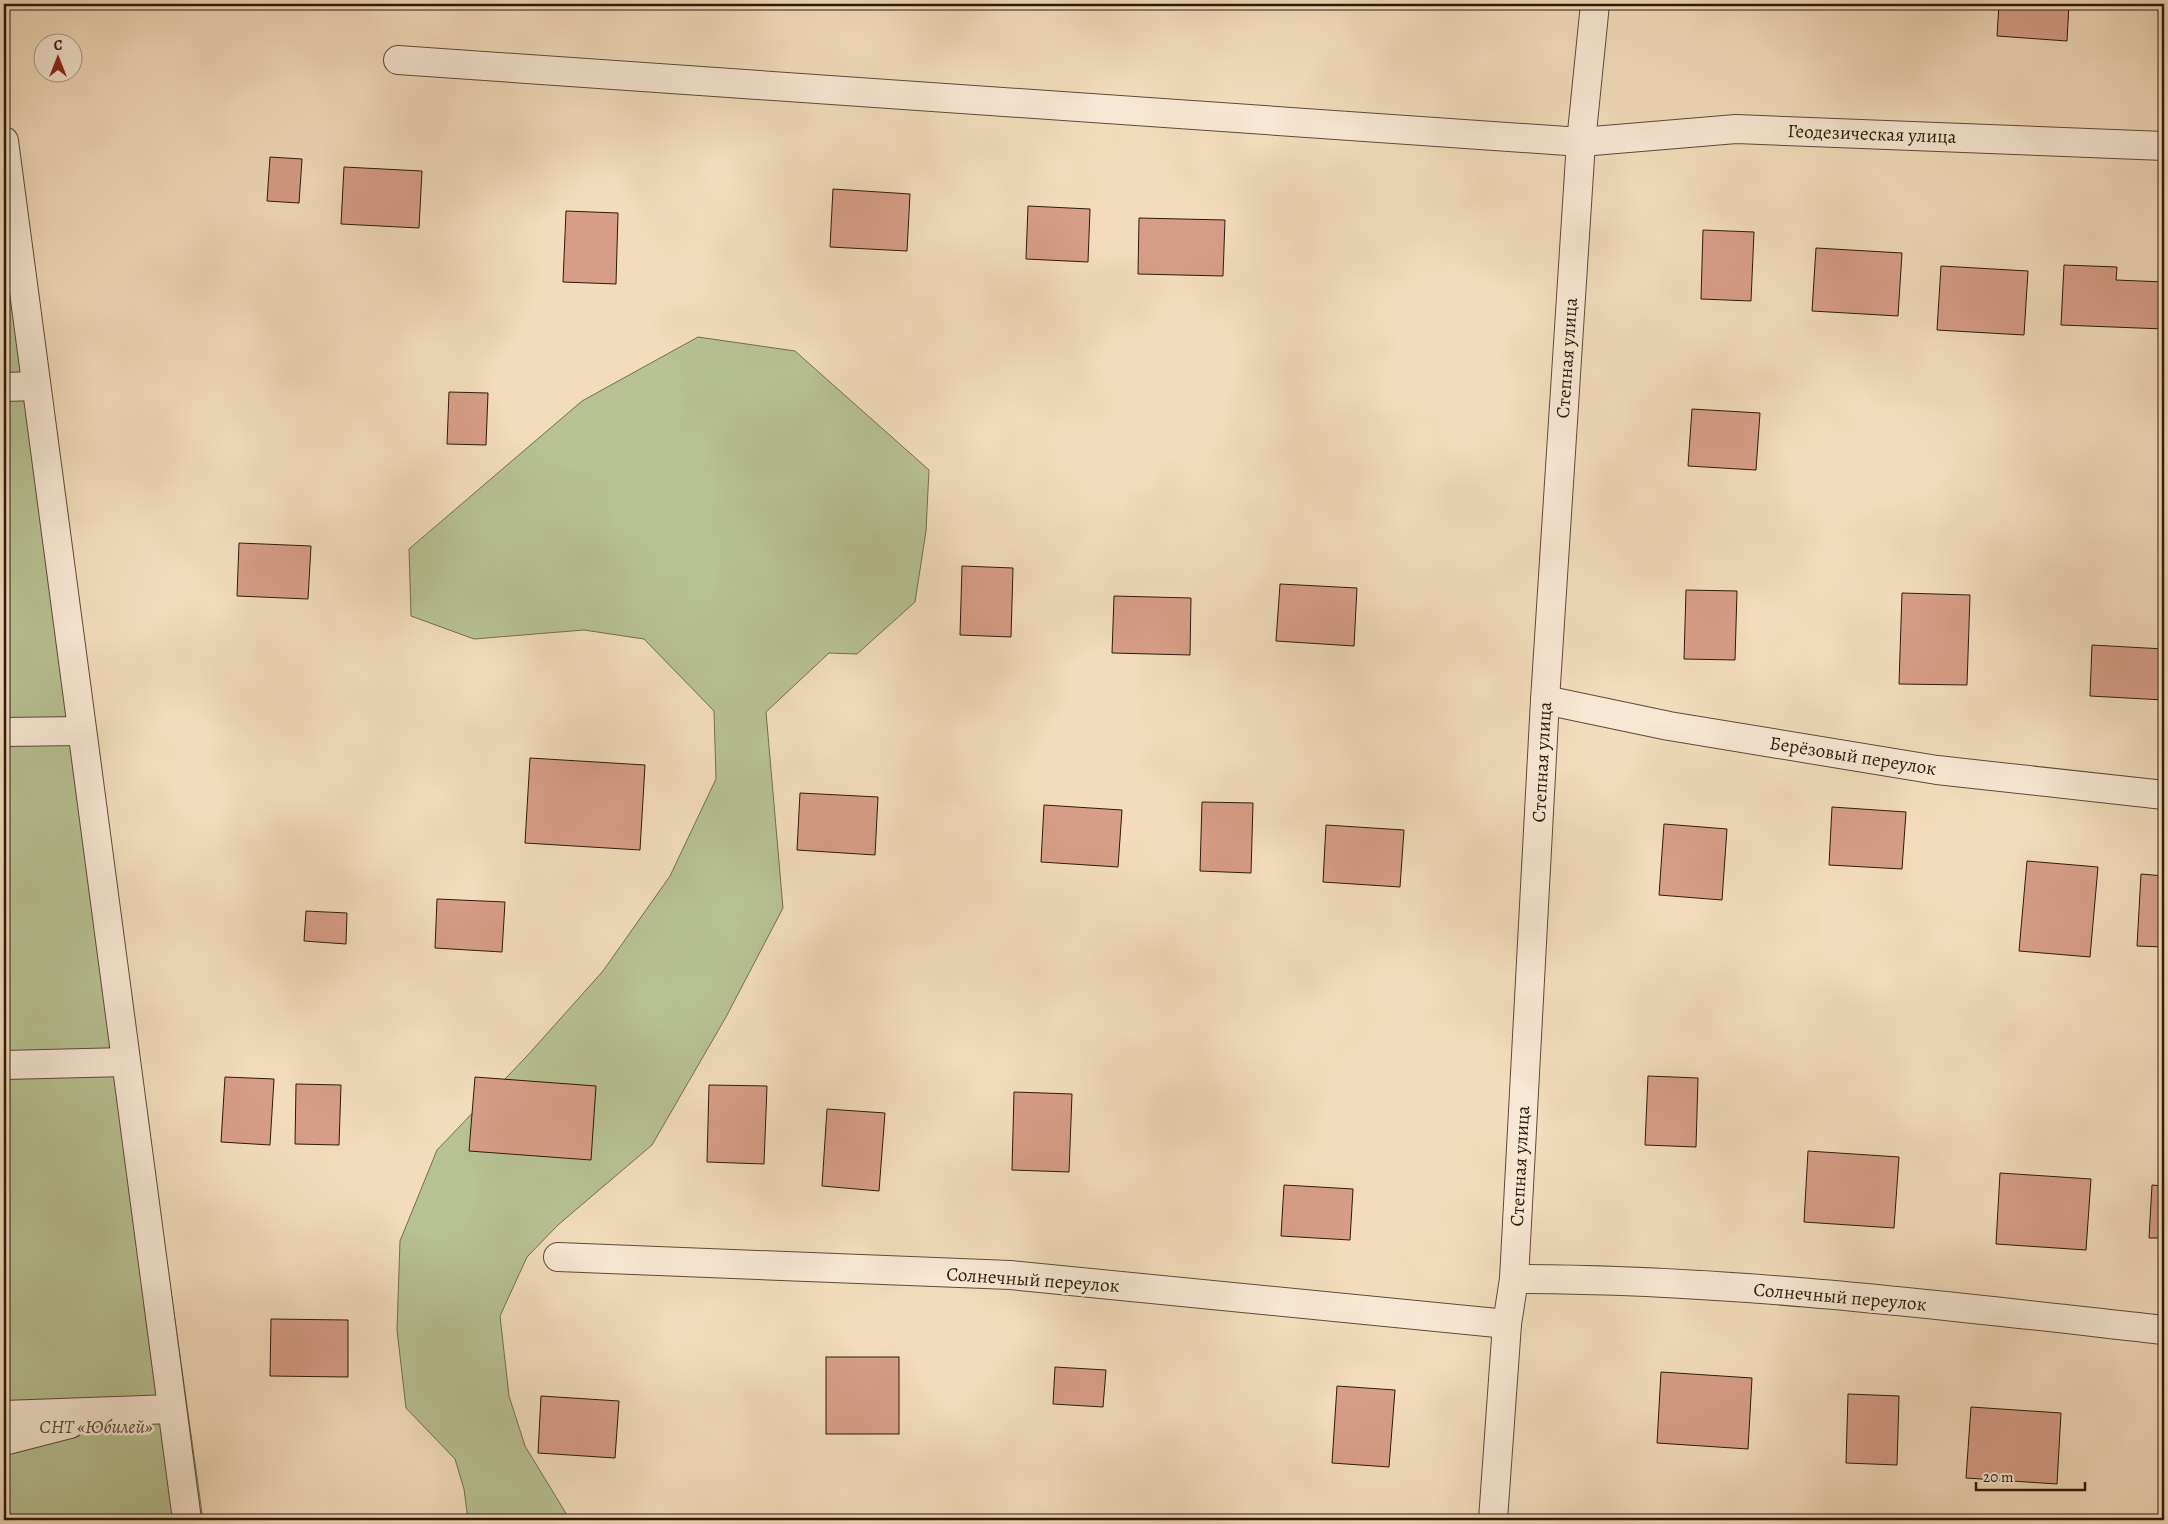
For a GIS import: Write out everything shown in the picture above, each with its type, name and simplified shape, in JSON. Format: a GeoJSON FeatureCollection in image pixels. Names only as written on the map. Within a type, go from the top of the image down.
{"type":"FeatureCollection","features":[{"type":"Feature","properties":{"kind":"street","name":"Степная улица"},"geometry":{"type":"LineString","coordinates":[[1493,1520],[1507,1324],[1514,1279],[1545,700],[1581,142],[1595,4]]}},
{"type":"Feature","properties":{"kind":"street","name":"Геодезическая улица"},"geometry":{"type":"LineString","coordinates":[[398,60],[1581,142],[1736,128],[2164,146]]}},
{"type":"Feature","properties":{"kind":"street"},"geometry":{"type":"LineString","coordinates":[[4,141],[187,1520]]}},
{"type":"Feature","properties":{"kind":"street"},"geometry":{"type":"LineString","coordinates":[[4,387],[36,386]]}},
{"type":"Feature","properties":{"kind":"street","name":"Берёзовый переулок"},"geometry":{"type":"LineString","coordinates":[[1545,700],[1669,726],[1937,770],[2164,795]]}},
{"type":"Feature","properties":{"kind":"street"},"geometry":{"type":"LineString","coordinates":[[4,732],[82,731]]}},
{"type":"Feature","properties":{"kind":"street"},"geometry":{"type":"LineString","coordinates":[[4,1065],[126,1062]]}},
{"type":"Feature","properties":{"kind":"street","name":"Солнечный переулок"},"geometry":{"type":"LineString","coordinates":[[558,1257],[1010,1276],[1507,1324]]}},
{"type":"Feature","properties":{"kind":"street","name":"Солнечный переулок"},"geometry":{"type":"LineString","coordinates":[[1514,1279],[1597,1279],[1891,1300],[2164,1330]]}},
{"type":"Feature","properties":{"kind":"street"},"geometry":{"type":"LineString","coordinates":[[4,1415],[172,1409]]}},
{"type":"Feature","properties":{"kind":"street"},"geometry":{"type":"LineString","coordinates":[[4,1441],[117,1411]]}},
{"type":"Feature","properties":{"kind":"green space","name":"СНТ «Юбилей»"},"geometry":{"type":"Polygon","coordinates":[[[4,101],[203,1520],[4,1520],[4,101]]]}},
{"type":"Feature","properties":{"kind":"green space"},"geometry":{"type":"Polygon","coordinates":[[[698,337],[795,351],[929,470],[926,531],[915,602],[857,654],[829,653],[766,712],[783,908],[726,1017],[652,1145],[558,1225],[527,1257],[500,1316],[509,1396],[525,1446],[570,1520],[468,1520],[464,1489],[455,1459],[406,1408],[397,1330],[400,1241],[437,1150],[527,1056],[603,971],[670,876],[716,779],[714,711],[644,639],[584,630],[474,639],[411,616],[409,549],[582,401],[698,337]]]}},
{"type":"Feature","properties":{"kind":"building"},"geometry":{"type":"Polygon","coordinates":[[[1999,4],[2069,4],[2067,41],[1997,36],[1999,4]]]}},
{"type":"Feature","properties":{"kind":"building"},"geometry":{"type":"Polygon","coordinates":[[[270,157],[302,159],[299,203],[267,201],[270,157]]]}},
{"type":"Feature","properties":{"kind":"building"},"geometry":{"type":"Polygon","coordinates":[[[344,167],[422,171],[419,228],[341,224],[344,167]]]}},
{"type":"Feature","properties":{"kind":"building"},"geometry":{"type":"Polygon","coordinates":[[[833,189],[910,194],[907,251],[830,247],[833,189]]]}},
{"type":"Feature","properties":{"kind":"building"},"geometry":{"type":"Polygon","coordinates":[[[1028,206],[1090,209],[1088,262],[1026,259],[1028,206]]]}},
{"type":"Feature","properties":{"kind":"building"},"geometry":{"type":"Polygon","coordinates":[[[566,211],[618,213],[616,284],[563,282],[566,211]]]}},
{"type":"Feature","properties":{"kind":"building"},"geometry":{"type":"Polygon","coordinates":[[[1139,218],[1225,220],[1223,276],[1138,274],[1139,218]]]}},
{"type":"Feature","properties":{"kind":"building"},"geometry":{"type":"Polygon","coordinates":[[[1703,230],[1754,232],[1751,301],[1701,299],[1703,230]]]}},
{"type":"Feature","properties":{"kind":"building"},"geometry":{"type":"Polygon","coordinates":[[[1816,248],[1902,253],[1898,316],[1812,311],[1816,248]]]}},
{"type":"Feature","properties":{"kind":"building"},"geometry":{"type":"Polygon","coordinates":[[[2064,265],[2117,267],[2116,280],[2164,282],[2164,329],[2061,325],[2064,265]]]}},
{"type":"Feature","properties":{"kind":"building"},"geometry":{"type":"Polygon","coordinates":[[[1941,266],[2028,271],[2024,335],[1937,330],[1941,266]]]}},
{"type":"Feature","properties":{"kind":"building"},"geometry":{"type":"Polygon","coordinates":[[[449,392],[488,393],[486,445],[447,444],[449,392]]]}},
{"type":"Feature","properties":{"kind":"building"},"geometry":{"type":"Polygon","coordinates":[[[1692,409],[1760,413],[1756,470],[1688,466],[1692,409]]]}},
{"type":"Feature","properties":{"kind":"building"},"geometry":{"type":"Polygon","coordinates":[[[239,543],[311,546],[308,599],[237,596],[239,543]]]}},
{"type":"Feature","properties":{"kind":"building"},"geometry":{"type":"Polygon","coordinates":[[[962,566],[1013,568],[1011,637],[960,635],[962,566]]]}},
{"type":"Feature","properties":{"kind":"building"},"geometry":{"type":"Polygon","coordinates":[[[1280,584],[1357,588],[1354,646],[1276,641],[1280,584]]]}},
{"type":"Feature","properties":{"kind":"building"},"geometry":{"type":"Polygon","coordinates":[[[1686,590],[1737,591],[1735,660],[1684,659],[1686,590]]]}},
{"type":"Feature","properties":{"kind":"building"},"geometry":{"type":"Polygon","coordinates":[[[1902,593],[1970,595],[1967,685],[1899,684],[1902,593]]]}},
{"type":"Feature","properties":{"kind":"building"},"geometry":{"type":"Polygon","coordinates":[[[1114,596],[1191,598],[1190,655],[1112,653],[1114,596]]]}},
{"type":"Feature","properties":{"kind":"building"},"geometry":{"type":"Polygon","coordinates":[[[2092,645],[2164,649],[2164,700],[2090,696],[2092,645]]]}},
{"type":"Feature","properties":{"kind":"building"},"geometry":{"type":"Polygon","coordinates":[[[530,758],[645,765],[640,850],[525,843],[530,758]]]}},
{"type":"Feature","properties":{"kind":"building"},"geometry":{"type":"Polygon","coordinates":[[[800,793],[878,797],[875,855],[797,850],[800,793]]]}},
{"type":"Feature","properties":{"kind":"building"},"geometry":{"type":"Polygon","coordinates":[[[1202,802],[1253,803],[1251,873],[1200,871],[1202,802]]]}},
{"type":"Feature","properties":{"kind":"building"},"geometry":{"type":"Polygon","coordinates":[[[1044,805],[1122,810],[1118,867],[1041,862],[1044,805]]]}},
{"type":"Feature","properties":{"kind":"building"},"geometry":{"type":"Polygon","coordinates":[[[1832,807],[1906,812],[1902,869],[1829,865],[1832,807]]]}},
{"type":"Feature","properties":{"kind":"building"},"geometry":{"type":"Polygon","coordinates":[[[1664,824],[1727,829],[1722,900],[1659,895],[1664,824]]]}},
{"type":"Feature","properties":{"kind":"building"},"geometry":{"type":"Polygon","coordinates":[[[1326,825],[1404,830],[1400,887],[1323,882],[1326,825]]]}},
{"type":"Feature","properties":{"kind":"building"},"geometry":{"type":"Polygon","coordinates":[[[2027,861],[2098,867],[2090,957],[2019,951],[2027,861]]]}},
{"type":"Feature","properties":{"kind":"building"},"geometry":{"type":"Polygon","coordinates":[[[2141,874],[2164,876],[2164,947],[2137,946],[2141,874]]]}},
{"type":"Feature","properties":{"kind":"building"},"geometry":{"type":"Polygon","coordinates":[[[437,899],[505,902],[502,952],[435,948],[437,899]]]}},
{"type":"Feature","properties":{"kind":"building"},"geometry":{"type":"Polygon","coordinates":[[[306,911],[347,913],[346,944],[304,941],[306,911]]]}},
{"type":"Feature","properties":{"kind":"building"},"geometry":{"type":"Polygon","coordinates":[[[1648,1076],[1698,1078],[1696,1147],[1645,1145],[1648,1076]]]}},
{"type":"Feature","properties":{"kind":"building"},"geometry":{"type":"Polygon","coordinates":[[[225,1077],[274,1079],[270,1145],[221,1142],[225,1077]]]}},
{"type":"Feature","properties":{"kind":"building"},"geometry":{"type":"Polygon","coordinates":[[[475,1077],[596,1086],[591,1160],[469,1151],[475,1077]]]}},
{"type":"Feature","properties":{"kind":"building"},"geometry":{"type":"Polygon","coordinates":[[[296,1084],[341,1085],[339,1145],[295,1144],[296,1084]]]}},
{"type":"Feature","properties":{"kind":"building"},"geometry":{"type":"Polygon","coordinates":[[[709,1085],[767,1086],[764,1164],[707,1162],[709,1085]]]}},
{"type":"Feature","properties":{"kind":"building"},"geometry":{"type":"Polygon","coordinates":[[[1014,1092],[1072,1094],[1069,1172],[1012,1170],[1014,1092]]]}},
{"type":"Feature","properties":{"kind":"building"},"geometry":{"type":"Polygon","coordinates":[[[827,1109],[885,1113],[879,1191],[822,1186],[827,1109]]]}},
{"type":"Feature","properties":{"kind":"building"},"geometry":{"type":"Polygon","coordinates":[[[1808,1151],[1899,1157],[1894,1228],[1804,1222],[1808,1151]]]}},
{"type":"Feature","properties":{"kind":"building"},"geometry":{"type":"Polygon","coordinates":[[[2000,1173],[2091,1179],[2086,1250],[1996,1244],[2000,1173]]]}},
{"type":"Feature","properties":{"kind":"building"},"geometry":{"type":"Polygon","coordinates":[[[1284,1185],[1353,1189],[1350,1240],[1281,1236],[1284,1185]]]}},
{"type":"Feature","properties":{"kind":"building"},"geometry":{"type":"Polygon","coordinates":[[[2152,1185],[2164,1186],[2164,1238],[2149,1238],[2152,1185]]]}},
{"type":"Feature","properties":{"kind":"building"},"geometry":{"type":"Polygon","coordinates":[[[271,1319],[348,1320],[348,1377],[270,1376],[271,1319]]]}},
{"type":"Feature","properties":{"kind":"building"},"geometry":{"type":"Polygon","coordinates":[[[826,1357],[899,1357],[899,1434],[826,1434],[826,1357]]]}},
{"type":"Feature","properties":{"kind":"building"},"geometry":{"type":"Polygon","coordinates":[[[1055,1367],[1106,1370],[1103,1407],[1053,1404],[1055,1367]]]}},
{"type":"Feature","properties":{"kind":"building"},"geometry":{"type":"Polygon","coordinates":[[[1661,1372],[1752,1378],[1748,1449],[1657,1443],[1661,1372]]]}},
{"type":"Feature","properties":{"kind":"building"},"geometry":{"type":"Polygon","coordinates":[[[1337,1386],[1395,1390],[1389,1467],[1332,1463],[1337,1386]]]}},
{"type":"Feature","properties":{"kind":"building"},"geometry":{"type":"Polygon","coordinates":[[[1848,1394],[1899,1396],[1897,1465],[1846,1463],[1848,1394]]]}},
{"type":"Feature","properties":{"kind":"building"},"geometry":{"type":"Polygon","coordinates":[[[541,1396],[619,1401],[615,1458],[538,1453],[541,1396]]]}},
{"type":"Feature","properties":{"kind":"building"},"geometry":{"type":"Polygon","coordinates":[[[1971,1407],[2061,1413],[2057,1484],[1966,1478],[1971,1407]]]}}]}
